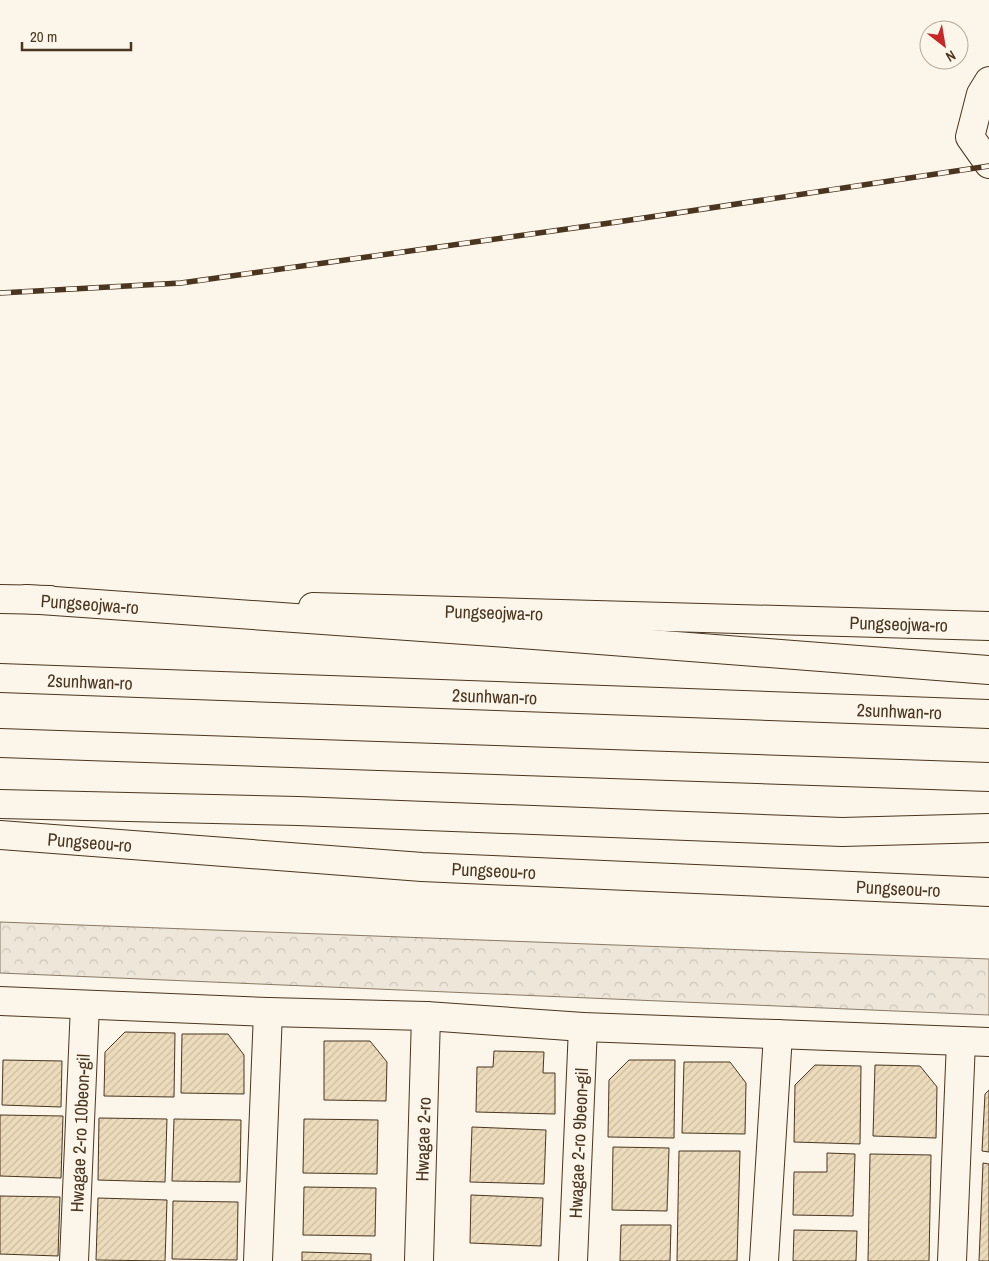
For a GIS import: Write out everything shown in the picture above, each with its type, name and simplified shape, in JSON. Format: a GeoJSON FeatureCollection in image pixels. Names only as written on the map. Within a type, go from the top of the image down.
{"type":"FeatureCollection","features":[{"type":"Feature","properties":{"kind":"main road"},"geometry":{"type":"LineString","coordinates":[[989,82],[981,94],[970,136],[989,164]]}},
{"type":"Feature","properties":{"kind":"main road"},"geometry":{"type":"LineString","coordinates":[[13,599],[534,635],[989,670]]}},
{"type":"Feature","properties":{"kind":"main road","name":"Pungseojwa-ro"},"geometry":{"type":"LineString","coordinates":[[13,599],[989,626]]}},
{"type":"Feature","properties":{"kind":"main road","name":"2sunhwan-ro"},"geometry":{"type":"LineString","coordinates":[[0,678],[989,714]]}},
{"type":"Feature","properties":{"kind":"main road"},"geometry":{"type":"LineString","coordinates":[[0,743],[989,777]]}},
{"type":"Feature","properties":{"kind":"main road"},"geometry":{"type":"LineString","coordinates":[[0,804],[298,810],[842,832],[989,828]]}},
{"type":"Feature","properties":{"kind":"main road","name":"Pungseou-ro"},"geometry":{"type":"LineString","coordinates":[[0,835],[422,867],[989,892]]}},
{"type":"Feature","properties":{"kind":"main road"},"geometry":{"type":"LineString","coordinates":[[0,1001],[268,1012],[426,1016],[583,1027],[989,1042]]}},
{"type":"Feature","properties":{"kind":"main road","name":"Hwagae 2-ro 10beon-gil"},"geometry":{"type":"LineString","coordinates":[[74,1261],[85,1005]]}},
{"type":"Feature","properties":{"kind":"main road"},"geometry":{"type":"LineString","coordinates":[[258,1261],[268,1012]]}},
{"type":"Feature","properties":{"kind":"main road","name":"Hwagae 2-ro"},"geometry":{"type":"LineString","coordinates":[[418,1261],[426,1016]]}},
{"type":"Feature","properties":{"kind":"main road","name":"Hwagae 2-ro 9beon-gil"},"geometry":{"type":"LineString","coordinates":[[573,1261],[583,1027]]}},
{"type":"Feature","properties":{"kind":"main road"},"geometry":{"type":"LineString","coordinates":[[764,1261],[778,1034]]}},
{"type":"Feature","properties":{"kind":"main road"},"geometry":{"type":"LineString","coordinates":[[952,1261],[961,1041]]}},
{"type":"Feature","properties":{"kind":"green space"},"geometry":{"type":"Polygon","coordinates":[[[0,922],[989,959],[989,1015],[0,973],[0,922]]]}},
{"type":"Feature","properties":{"kind":"building"},"geometry":{"type":"Polygon","coordinates":[[[125,1032],[175,1033],[174,1097],[104,1096],[105,1052],[125,1032]]]}},
{"type":"Feature","properties":{"kind":"building"},"geometry":{"type":"Polygon","coordinates":[[[182,1034],[228,1034],[244,1055],[244,1094],[181,1093],[182,1034]]]}},
{"type":"Feature","properties":{"kind":"building"},"geometry":{"type":"Polygon","coordinates":[[[324,1041],[370,1041],[387,1062],[386,1101],[324,1100],[324,1041]]]}},
{"type":"Feature","properties":{"kind":"building"},"geometry":{"type":"Polygon","coordinates":[[[494,1051],[544,1052],[543,1073],[555,1073],[555,1114],[476,1112],[477,1067],[493,1067],[494,1051]]]}},
{"type":"Feature","properties":{"kind":"building"},"geometry":{"type":"Polygon","coordinates":[[[3,1060],[62,1061],[61,1107],[2,1105],[3,1060]]]}},
{"type":"Feature","properties":{"kind":"building"},"geometry":{"type":"Polygon","coordinates":[[[629,1060],[675,1060],[674,1138],[608,1137],[609,1080],[629,1060]]]}},
{"type":"Feature","properties":{"kind":"building"},"geometry":{"type":"Polygon","coordinates":[[[684,1062],[730,1062],[746,1083],[745,1134],[682,1133],[684,1062]]]}},
{"type":"Feature","properties":{"kind":"building"},"geometry":{"type":"Polygon","coordinates":[[[815,1065],[861,1066],[860,1144],[794,1142],[795,1085],[815,1065]]]}},
{"type":"Feature","properties":{"kind":"building"},"geometry":{"type":"Polygon","coordinates":[[[875,1065],[920,1066],[937,1087],[936,1138],[873,1136],[875,1065]]]}},
{"type":"Feature","properties":{"kind":"building"},"geometry":{"type":"Polygon","coordinates":[[[989,1090],[989,1152],[982,1151],[985,1094],[989,1090]]]}},
{"type":"Feature","properties":{"kind":"building"},"geometry":{"type":"Polygon","coordinates":[[[0,1115],[63,1116],[61,1178],[0,1176],[0,1115]]]}},
{"type":"Feature","properties":{"kind":"building"},"geometry":{"type":"Polygon","coordinates":[[[99,1118],[167,1119],[165,1182],[98,1180],[99,1118]]]}},
{"type":"Feature","properties":{"kind":"building"},"geometry":{"type":"Polygon","coordinates":[[[174,1119],[241,1120],[240,1182],[172,1181],[174,1119]]]}},
{"type":"Feature","properties":{"kind":"building"},"geometry":{"type":"Polygon","coordinates":[[[304,1119],[378,1120],[377,1174],[303,1173],[304,1119]]]}},
{"type":"Feature","properties":{"kind":"building"},"geometry":{"type":"Polygon","coordinates":[[[472,1127],[546,1130],[544,1184],[470,1182],[472,1127]]]}},
{"type":"Feature","properties":{"kind":"building"},"geometry":{"type":"Polygon","coordinates":[[[613,1147],[669,1148],[667,1211],[612,1210],[613,1147]]]}},
{"type":"Feature","properties":{"kind":"building"},"geometry":{"type":"Polygon","coordinates":[[[679,1151],[740,1151],[737,1261],[677,1261],[679,1151]]]}},
{"type":"Feature","properties":{"kind":"building"},"geometry":{"type":"Polygon","coordinates":[[[827,1153],[855,1154],[853,1216],[793,1215],[794,1172],[827,1172],[827,1153]]]}},
{"type":"Feature","properties":{"kind":"building"},"geometry":{"type":"Polygon","coordinates":[[[870,1154],[931,1155],[929,1261],[868,1261],[870,1154]]]}},
{"type":"Feature","properties":{"kind":"building"},"geometry":{"type":"Polygon","coordinates":[[[983,1163],[989,1164],[989,1261],[979,1261],[983,1163]]]}},
{"type":"Feature","properties":{"kind":"building"},"geometry":{"type":"Polygon","coordinates":[[[304,1187],[376,1188],[375,1236],[303,1235],[304,1187]]]}},
{"type":"Feature","properties":{"kind":"building"},"geometry":{"type":"Polygon","coordinates":[[[471,1195],[543,1198],[541,1246],[470,1243],[471,1195]]]}},
{"type":"Feature","properties":{"kind":"building"},"geometry":{"type":"Polygon","coordinates":[[[0,1196],[60,1197],[58,1256],[0,1254],[0,1196]]]}},
{"type":"Feature","properties":{"kind":"building"},"geometry":{"type":"Polygon","coordinates":[[[98,1198],[167,1200],[165,1261],[96,1260],[98,1198]]]}},
{"type":"Feature","properties":{"kind":"building"},"geometry":{"type":"Polygon","coordinates":[[[173,1201],[238,1202],[237,1260],[172,1259],[173,1201]]]}},
{"type":"Feature","properties":{"kind":"building"},"geometry":{"type":"Polygon","coordinates":[[[621,1225],[671,1225],[670,1261],[620,1261],[621,1225]]]}},
{"type":"Feature","properties":{"kind":"building"},"geometry":{"type":"Polygon","coordinates":[[[794,1230],[857,1231],[856,1261],[793,1261],[794,1230]]]}},
{"type":"Feature","properties":{"kind":"building"},"geometry":{"type":"Polygon","coordinates":[[[302,1252],[371,1254],[371,1261],[302,1261],[302,1252]]]}},
{"type":"Feature","properties":{"kind":"railway"},"geometry":{"type":"LineString","coordinates":[[0,293],[181,283],[617,222],[989,166]]}}]}
